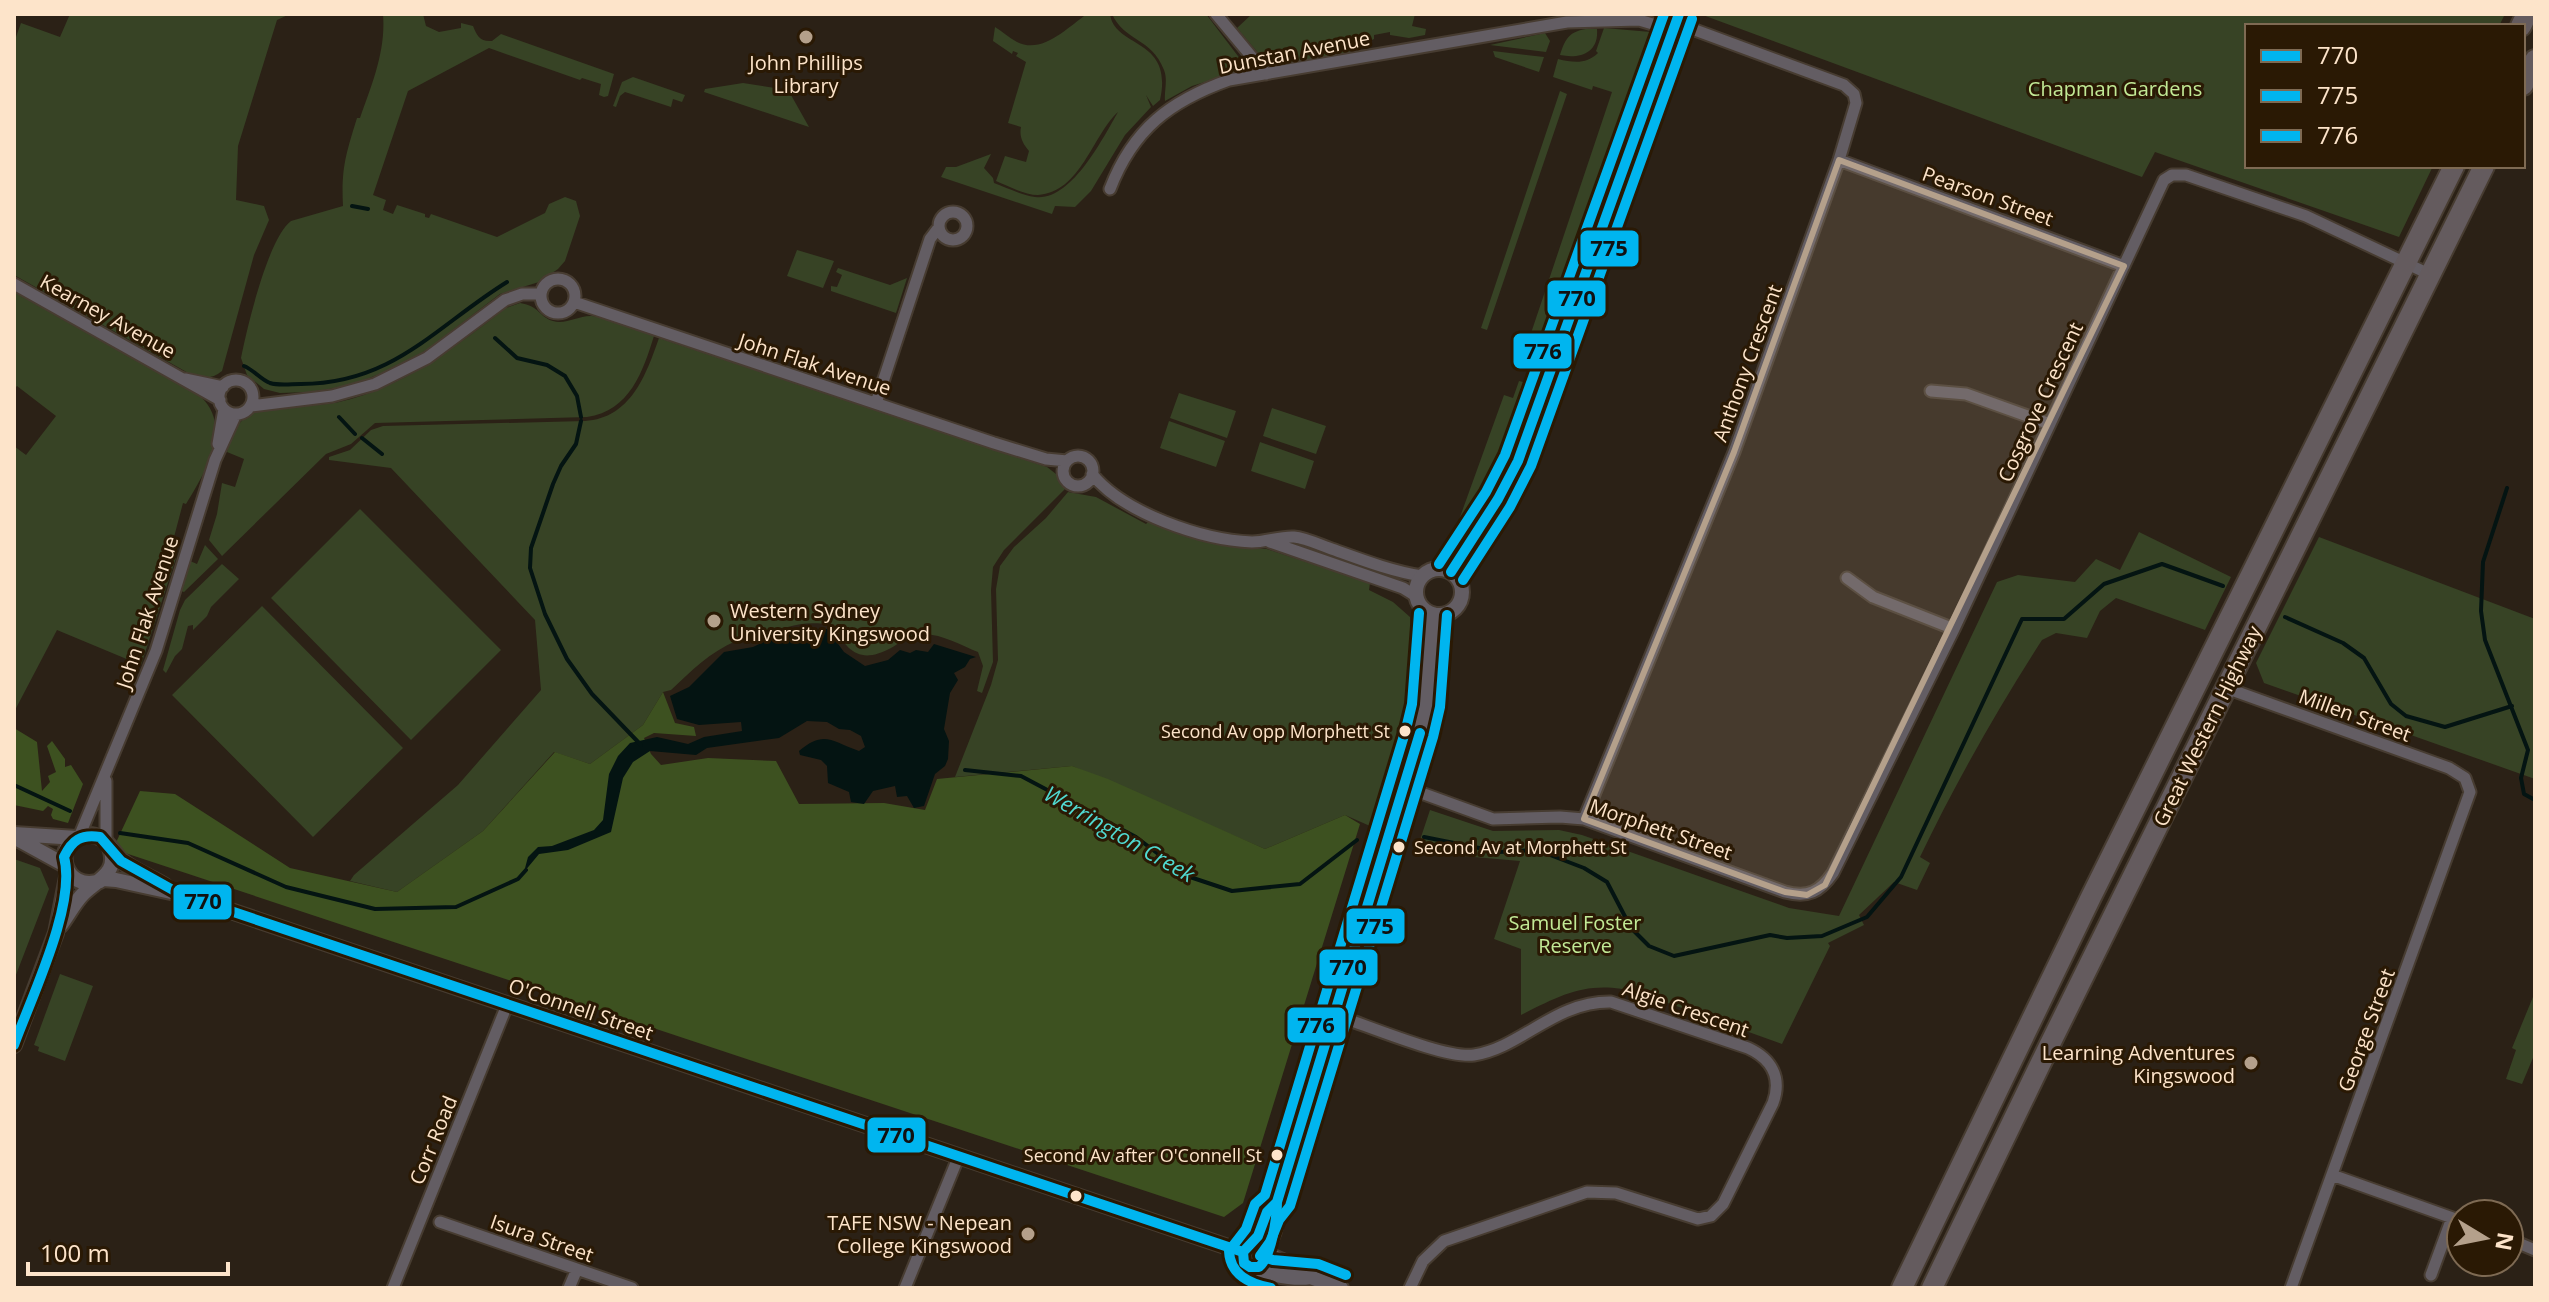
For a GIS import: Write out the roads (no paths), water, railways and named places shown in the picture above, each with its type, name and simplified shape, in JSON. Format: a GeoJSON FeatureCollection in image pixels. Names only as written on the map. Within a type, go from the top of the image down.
{"type":"FeatureCollection","features":[{"type":"Feature","properties":{"kind":"highway"},"geometry":{"type":"LineString","coordinates":[[2525,81],[2535,60]]}},
{"type":"Feature","properties":{"kind":"highway","name":"Great Western Highway"},"geometry":{"type":"LineString","coordinates":[[1902,1288],[2091,897],[2453,168]]}},
{"type":"Feature","properties":{"kind":"highway","name":"Great Western Highway"},"geometry":{"type":"LineString","coordinates":[[1932,1288],[2483,168]]}},
{"type":"Feature","properties":{"kind":"street"},"geometry":{"type":"LineString","coordinates":[[1216,14],[1266,74]]}},
{"type":"Feature","properties":{"kind":"street","name":"Dunstan Avenue"},"geometry":{"type":"LineString","coordinates":[[1110,189],[1137,140],[1167,109],[1229,80],[1567,22],[1676,22]]}},
{"type":"Feature","properties":{"kind":"street"},"geometry":{"type":"LineString","coordinates":[[1451,572],[1498,499],[1518,461],[1676,22]]}},
{"type":"Feature","properties":{"kind":"street","name":"Anthony Crescent"},"geometry":{"type":"LineString","coordinates":[[1584,819],[1734,452],[1855,108],[1854,94],[1848,87],[1676,22]]}},
{"type":"Feature","properties":{"kind":"street","name":"Pearson Street"},"geometry":{"type":"LineString","coordinates":[[1839,160],[2124,266]]}},
{"type":"Feature","properties":{"kind":"street","name":"Cosgrove Crescent"},"geometry":{"type":"LineString","coordinates":[[1814,893],[1825,885],[1833,873],[1954,629],[2162,184],[2169,176],[2193,177],[2306,216],[2431,275]]}},
{"type":"Feature","properties":{"kind":"street"},"geometry":{"type":"LineString","coordinates":[[876,403],[930,239],[939,227]]}},
{"type":"Feature","properties":{"kind":"street"},"geometry":{"type":"LineString","coordinates":[[559,279],[572,287],[574,302],[568,310],[556,313],[544,307],[541,294],[547,283],[559,279]]}},
{"type":"Feature","properties":{"kind":"street","name":"Kearney Avenue"},"geometry":{"type":"LineString","coordinates":[[14,284],[185,379],[227,407]]}},
{"type":"Feature","properties":{"kind":"street"},"geometry":{"type":"LineString","coordinates":[[251,406],[252,392],[246,383],[238,380],[223,387],[227,407],[244,412],[251,406],[332,396],[375,384],[427,358],[505,300],[522,294],[541,294]]}},
{"type":"Feature","properties":{"kind":"street","name":"John Flak Avenue"},"geometry":{"type":"LineString","coordinates":[[574,302],[1065,467]]}},
{"type":"Feature","properties":{"kind":"street","name":"Kearney Avenue"},"geometry":{"type":"LineString","coordinates":[[185,379],[223,387]]}},
{"type":"Feature","properties":{"kind":"street"},"geometry":{"type":"LineString","coordinates":[[1931,391],[1966,394],[2050,424]]}},
{"type":"Feature","properties":{"kind":"street"},"geometry":{"type":"LineString","coordinates":[[252,392],[281,400]]}},
{"type":"Feature","properties":{"kind":"street","name":"John Flak Avenue"},"geometry":{"type":"LineString","coordinates":[[78,837],[156,651],[215,460],[227,407]]}},
{"type":"Feature","properties":{"kind":"street"},"geometry":{"type":"LineString","coordinates":[[1103,489],[1092,474],[1090,463],[1083,457],[1074,457],[1065,467],[1072,485],[1084,484],[1103,489],[1138,510],[1234,540],[1270,542],[1295,537],[1400,572],[1422,576],[1439,569],[1451,572],[1460,583],[1458,604],[1447,613],[1433,614],[1422,608],[1416,596],[1422,576]]}},
{"type":"Feature","properties":{"kind":"street"},"geometry":{"type":"LineString","coordinates":[[1084,484],[1092,474]]}},
{"type":"Feature","properties":{"kind":"street"},"geometry":{"type":"LineString","coordinates":[[1270,542],[1388,582],[1416,596]]}},
{"type":"Feature","properties":{"kind":"street"},"geometry":{"type":"LineString","coordinates":[[1847,578],[1873,597],[1954,629]]}},
{"type":"Feature","properties":{"kind":"street"},"geometry":{"type":"LineString","coordinates":[[1255,1268],[1263,1264],[1273,1237],[1278,1216],[1277,1202],[1424,720],[1433,614]]}},
{"type":"Feature","properties":{"kind":"street","name":"Millen Street"},"geometry":{"type":"LineString","coordinates":[[2226,688],[2440,765],[2459,773],[2468,784]]}},
{"type":"Feature","properties":{"kind":"street","name":"John Flak Avenue"},"geometry":{"type":"LineString","coordinates":[[107,773],[108,844]]}},
{"type":"Feature","properties":{"kind":"street","name":"George Street"},"geometry":{"type":"LineString","coordinates":[[2291,1288],[2468,801],[2468,784]]}},
{"type":"Feature","properties":{"kind":"street","name":"Morphett Street"},"geometry":{"type":"LineString","coordinates":[[1402,786],[1493,819],[1584,819],[1785,892],[1814,893]]}},
{"type":"Feature","properties":{"kind":"street"},"geometry":{"type":"LineString","coordinates":[[14,836],[93,835],[108,844],[112,867],[81,896],[56,933]]}},
{"type":"Feature","properties":{"kind":"street","name":"O'Connell Street"},"geometry":{"type":"LineString","coordinates":[[14,836],[66,868],[79,882],[116,880],[180,894],[958,1158],[1246,1249]]}},
{"type":"Feature","properties":{"kind":"street"},"geometry":{"type":"LineString","coordinates":[[14,1045],[56,933],[66,849],[78,837]]}},
{"type":"Feature","properties":{"kind":"street","name":"O'Connell Street"},"geometry":{"type":"LineString","coordinates":[[108,844],[121,861],[180,894]]}},
{"type":"Feature","properties":{"kind":"street","name":"Algie Crescent"},"geometry":{"type":"LineString","coordinates":[[1332,1014],[1440,1050],[1466,1055],[1486,1053],[1562,1012],[1593,1003],[1611,1002],[1748,1048],[1765,1060],[1776,1075],[1777,1089],[1773,1103],[1723,1204],[1711,1216],[1698,1219],[1616,1193],[1587,1192],[1444,1241],[1423,1261],[1410,1288]]}},
{"type":"Feature","properties":{"kind":"street","name":"Corr Road"},"geometry":{"type":"LineString","coordinates":[[393,1288],[507,1005]]}},
{"type":"Feature","properties":{"kind":"street"},"geometry":{"type":"LineString","coordinates":[[905,1288],[958,1158]]}},
{"type":"Feature","properties":{"kind":"street"},"geometry":{"type":"LineString","coordinates":[[2332,1175],[2445,1216]]}},
{"type":"Feature","properties":{"kind":"street"},"geometry":{"type":"LineString","coordinates":[[1277,1202],[1267,1212],[1258,1236],[1246,1249],[1244,1263],[1290,1277],[1310,1277]]}},
{"type":"Feature","properties":{"kind":"street","name":"Isura Street"},"geometry":{"type":"LineString","coordinates":[[440,1222],[632,1288]]}},
{"type":"Feature","properties":{"kind":"street"},"geometry":{"type":"LineString","coordinates":[[1246,1249],[1258,1244],[1266,1252],[1310,1277],[1341,1288]]}},
{"type":"Feature","properties":{"kind":"street"},"geometry":{"type":"LineString","coordinates":[[2431,1275],[2445,1244]]}},
{"type":"Feature","properties":{"kind":"street"},"geometry":{"type":"LineString","coordinates":[[569,1288],[577,1269]]}},
{"type":"Feature","properties":{"kind":"waterway"},"geometry":{"type":"LineString","coordinates":[[352,206],[368,209]]}},
{"type":"Feature","properties":{"kind":"waterway"},"geometry":{"type":"LineString","coordinates":[[244,366],[266,381],[277,384],[333,381],[362,374],[412,350],[507,282]]}},
{"type":"Feature","properties":{"kind":"waterway"},"geometry":{"type":"LineString","coordinates":[[495,338],[517,358],[547,365],[565,376],[577,396],[581,417]]}},
{"type":"Feature","properties":{"kind":"waterway"},"geometry":{"type":"LineString","coordinates":[[339,417],[355,434]]}},
{"type":"Feature","properties":{"kind":"waterway"},"geometry":{"type":"LineString","coordinates":[[581,421],[576,444],[553,484],[531,548],[530,568],[545,614],[567,659],[592,694],[641,745]]}},
{"type":"Feature","properties":{"kind":"waterway"},"geometry":{"type":"LineString","coordinates":[[362,438],[382,454]]}},
{"type":"Feature","properties":{"kind":"waterway"},"geometry":{"type":"LineString","coordinates":[[2507,488],[2483,562],[2481,611],[2485,640],[2528,750],[2521,778],[2524,794],[2535,800]]}},
{"type":"Feature","properties":{"kind":"waterway"},"geometry":{"type":"LineString","coordinates":[[1424,837],[1499,852],[1537,850],[1584,868],[1607,882],[1631,928],[1649,946],[1674,956],[1770,935],[1787,938],[1822,936],[1867,917],[1901,877],[2022,619],[2064,619],[2104,584],[2162,564],[2223,586]]}},
{"type":"Feature","properties":{"kind":"waterway"},"geometry":{"type":"LineString","coordinates":[[2285,617],[2343,643],[2364,658],[2391,704],[2406,716],[2445,727],[2512,706]]}},
{"type":"Feature","properties":{"kind":"waterway","name":"Werrington Creek"},"geometry":{"type":"LineString","coordinates":[[965,770],[1021,776],[1136,837],[1187,876],[1232,891],[1300,884],[1357,840]]}},
{"type":"Feature","properties":{"kind":"waterway","name":"Werrington Creek"},"geometry":{"type":"LineString","coordinates":[[14,785],[70,811]]}},
{"type":"Feature","properties":{"kind":"waterway","name":"Werrington Creek"},"geometry":{"type":"LineString","coordinates":[[120,833],[188,843],[286,887],[375,909],[456,907],[518,879],[526,870]]}},
{"type":"Feature","properties":{"kind":"place","name":"John Phillips Library"},"geometry":{"type":"Point","coordinates":[806,37]}},
{"type":"Feature","properties":{"kind":"place","name":"Western Sydney University Kingswood"},"geometry":{"type":"Point","coordinates":[714,621]}},
{"type":"Feature","properties":{"kind":"place","name":"Second Av opp Morphett St"},"geometry":{"type":"Point","coordinates":[1405,731]}},
{"type":"Feature","properties":{"kind":"place","name":"Second Av at Morphett St"},"geometry":{"type":"Point","coordinates":[1399,847]}},
{"type":"Feature","properties":{"kind":"place","name":"Learning Adventures Kingswood"},"geometry":{"type":"Point","coordinates":[2251,1063]}},
{"type":"Feature","properties":{"kind":"place","name":"Second Av after O'Connell St"},"geometry":{"type":"Point","coordinates":[1277,1155]}},
{"type":"Feature","properties":{"kind":"place","name":"TAFE NSW - Nepean College Kingswood"},"geometry":{"type":"Point","coordinates":[1028,1234]}},
{"type":"Feature","properties":{"kind":"park label","name":"Chapman Gardens"},"geometry":{"type":"Point","coordinates":[2115,88]}},
{"type":"Feature","properties":{"kind":"park label","name":"Samuel Foster Reserve"},"geometry":{"type":"Point","coordinates":[1575,934]}}]}
